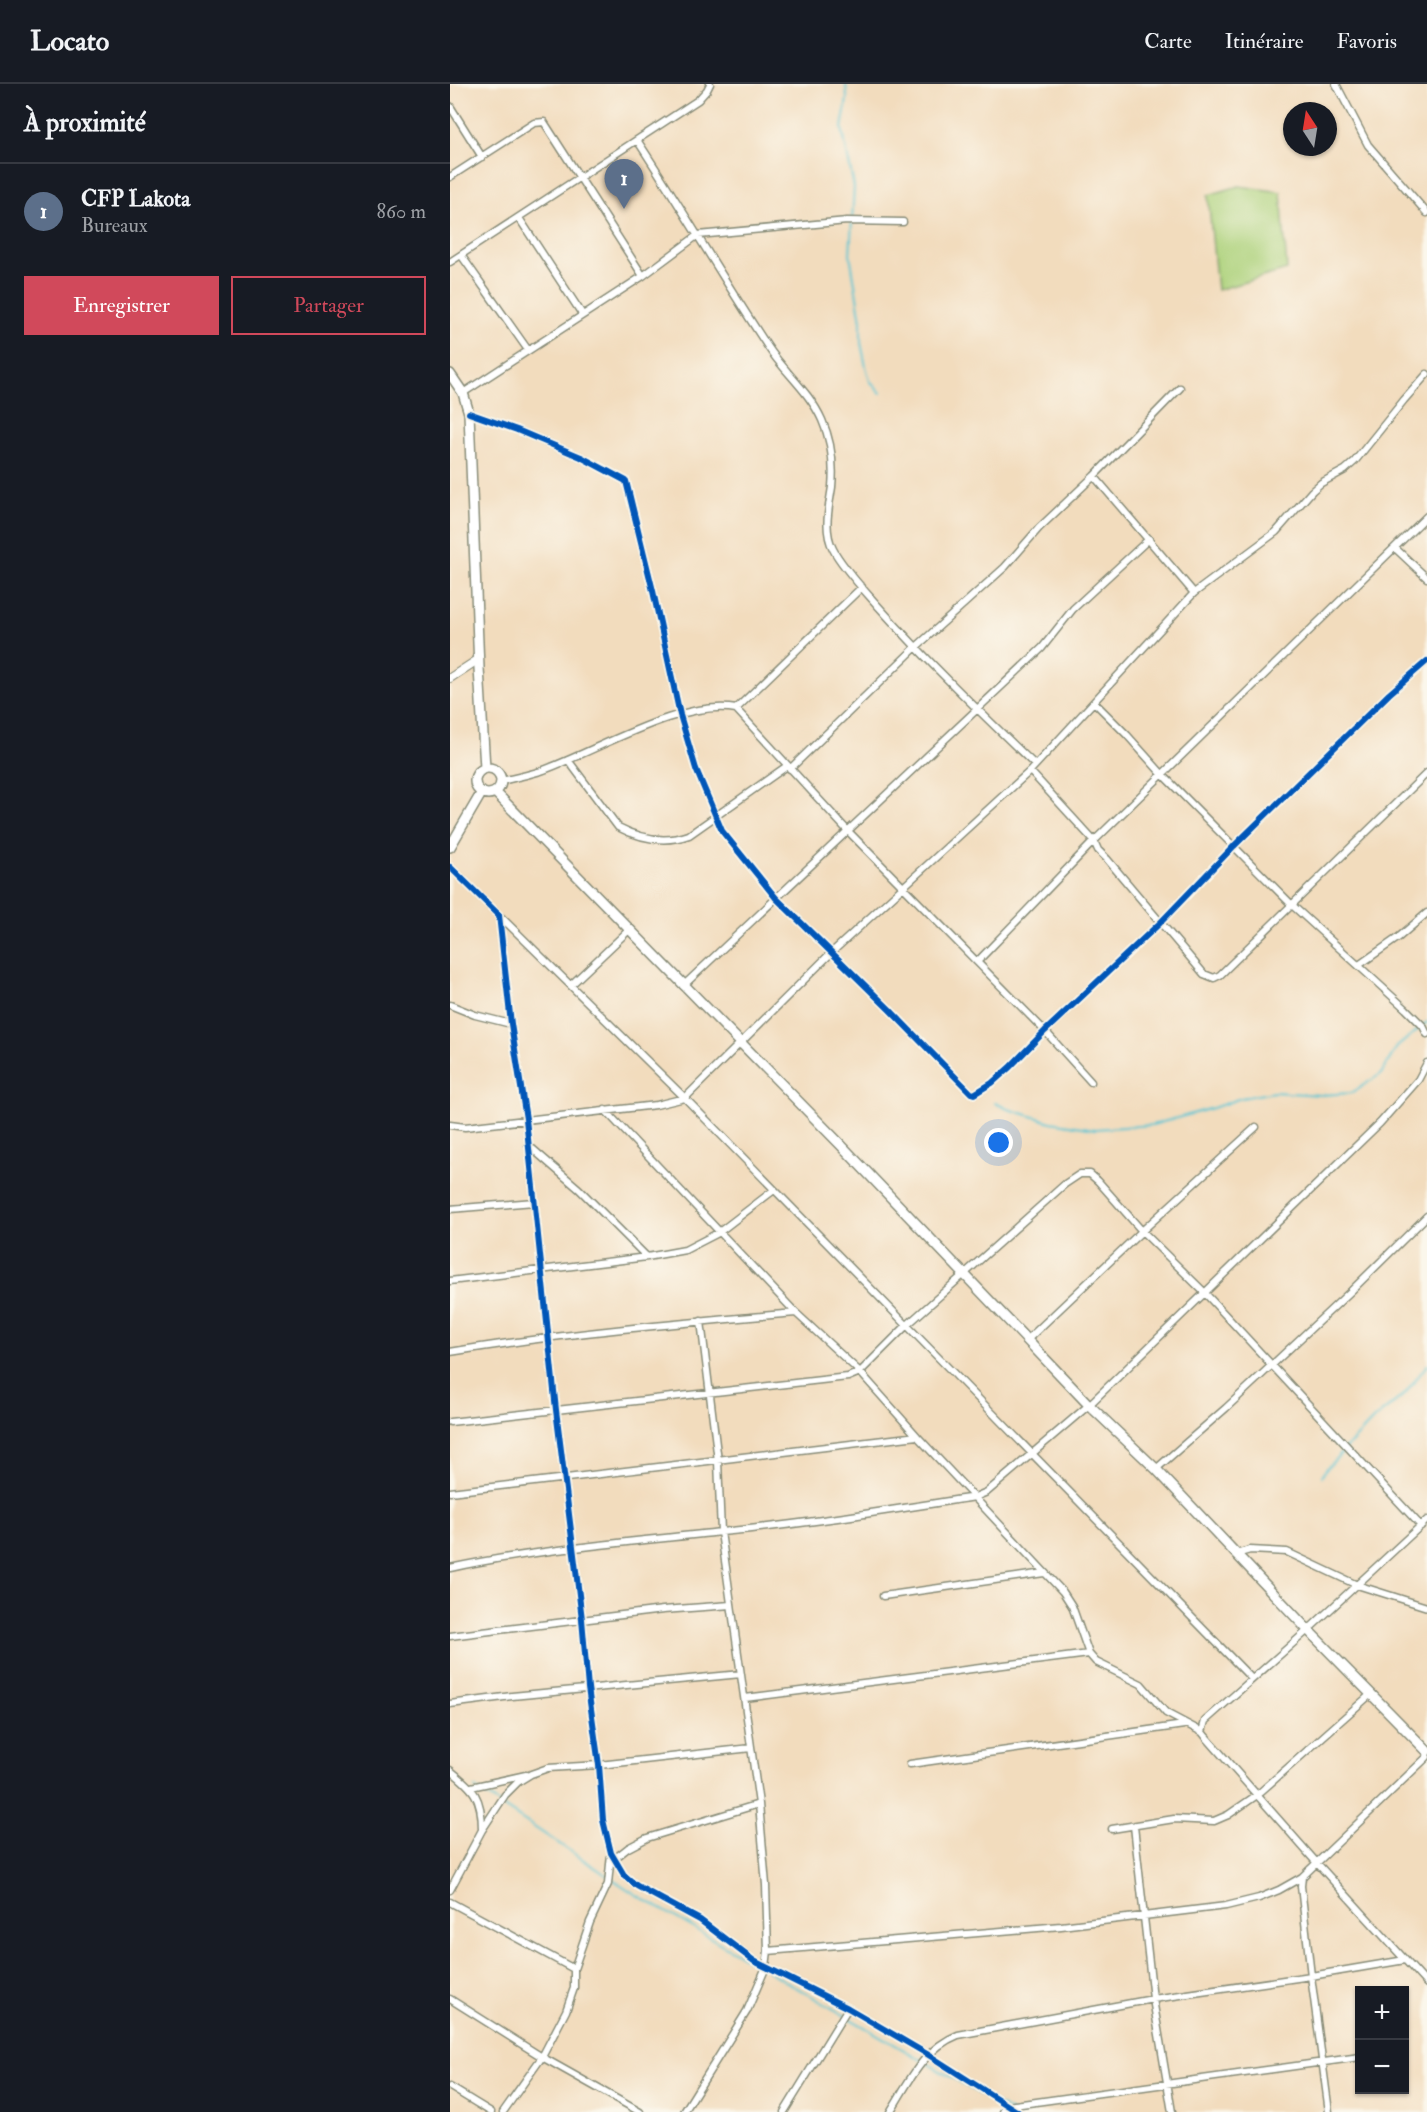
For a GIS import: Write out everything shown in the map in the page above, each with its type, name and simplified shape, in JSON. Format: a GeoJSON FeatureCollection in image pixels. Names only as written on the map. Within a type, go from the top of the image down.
{"type":"FeatureCollection","features":[{"type":"Feature","properties":{"kind":"main road"},"geometry":{"type":"LineString","coordinates":[[450,374],[463,393],[469,413],[484,768]]}},
{"type":"Feature","properties":{"kind":"main road"},"geometry":{"type":"LineString","coordinates":[[482,792],[477,786],[476,779],[478,772],[484,768],[495,770],[500,775],[501,781],[495,792]]}},
{"type":"Feature","properties":{"kind":"main road"},"geometry":{"type":"LineString","coordinates":[[482,792],[495,792],[964,1273],[1089,1405],[1156,1469],[1308,1630],[1427,1751]]}},
{"type":"Feature","properties":{"kind":"main road"},"geometry":{"type":"LineString","coordinates":[[451,844],[482,792]]}},
{"type":"Feature","properties":{"kind":"street"},"geometry":{"type":"LineString","coordinates":[[450,262],[698,100],[710,84]]}},
{"type":"Feature","properties":{"kind":"street"},"geometry":{"type":"LineString","coordinates":[[1336,84],[1368,145],[1427,213]]}},
{"type":"Feature","properties":{"kind":"street"},"geometry":{"type":"LineString","coordinates":[[450,106],[482,157]]}},
{"type":"Feature","properties":{"kind":"street"},"geometry":{"type":"LineString","coordinates":[[450,177],[534,123],[544,122],[643,276]]}},
{"type":"Feature","properties":{"kind":"street"},"geometry":{"type":"LineString","coordinates":[[637,140],[770,351],[800,384],[823,421],[830,442],[832,464],[832,486],[827,509],[828,533],[833,549],[862,587],[915,648],[1035,765]]}},
{"type":"Feature","properties":{"kind":"street"},"geometry":{"type":"LineString","coordinates":[[519,218],[582,314]]}},
{"type":"Feature","properties":{"kind":"street"},"geometry":{"type":"LineString","coordinates":[[463,393],[643,276],[698,235],[848,221],[903,222]]}},
{"type":"Feature","properties":{"kind":"street"},"geometry":{"type":"LineString","coordinates":[[461,255],[528,350]]}},
{"type":"Feature","properties":{"kind":"street"},"geometry":{"type":"LineString","coordinates":[[450,1125],[465,1127],[656,1105],[685,1098],[831,953],[1030,771],[1194,593],[1271,536],[1321,483],[1345,470],[1355,461],[1427,374]]}},
{"type":"Feature","properties":{"kind":"street"},"geometry":{"type":"LineString","coordinates":[[568,760],[618,827],[645,838],[672,841],[689,835],[789,767],[1005,567],[1039,528],[1094,476],[1180,388]]}},
{"type":"Feature","properties":{"kind":"street"},"geometry":{"type":"LineString","coordinates":[[469,413],[560,448],[626,481],[680,715],[696,769],[714,817],[722,831],[776,898],[971,1093],[980,1092],[1010,1067],[1160,922],[1389,694],[1427,661]]}},
{"type":"Feature","properties":{"kind":"street"},"geometry":{"type":"LineString","coordinates":[[1094,476],[1194,593]]}},
{"type":"Feature","properties":{"kind":"street"},"geometry":{"type":"LineString","coordinates":[[977,962],[1162,774],[1427,516]]}},
{"type":"Feature","properties":{"kind":"street"},"geometry":{"type":"LineString","coordinates":[[683,986],[847,830],[978,710],[1042,648],[1073,609],[1149,539]]}},
{"type":"Feature","properties":{"kind":"street"},"geometry":{"type":"LineString","coordinates":[[1395,548],[1427,578]]}},
{"type":"Feature","properties":{"kind":"street"},"geometry":{"type":"LineString","coordinates":[[736,709],[862,587]]}},
{"type":"Feature","properties":{"kind":"street"},"geometry":{"type":"LineString","coordinates":[[450,678],[479,659]]}},
{"type":"Feature","properties":{"kind":"street"},"geometry":{"type":"LineString","coordinates":[[1094,702],[1292,905],[1423,1026],[1427,1035]]}},
{"type":"Feature","properties":{"kind":"street"},"geometry":{"type":"LineString","coordinates":[[501,781],[540,771],[694,710],[716,707],[736,709],[847,830],[1045,1031],[1091,1082]]}},
{"type":"Feature","properties":{"kind":"street"},"geometry":{"type":"LineString","coordinates":[[1030,771],[1095,841],[1098,850],[1204,974],[1214,978],[1220,975],[1427,773]]}},
{"type":"Feature","properties":{"kind":"street"},"geometry":{"type":"LineString","coordinates":[[450,867],[685,1098],[1252,1679]]}},
{"type":"Feature","properties":{"kind":"street"},"geometry":{"type":"LineString","coordinates":[[1359,965],[1399,937],[1427,912]]}},
{"type":"Feature","properties":{"kind":"street"},"geometry":{"type":"LineString","coordinates":[[499,915],[528,1145],[556,1410],[599,1765],[603,1820],[612,1856],[624,1875],[637,1886],[691,1914],[754,1961],[848,2008],[927,2054],[1005,2109],[1018,2112]]}},
{"type":"Feature","properties":{"kind":"street"},"geometry":{"type":"LineString","coordinates":[[570,985],[629,930]]}},
{"type":"Feature","properties":{"kind":"street"},"geometry":{"type":"LineString","coordinates":[[450,1005],[475,1015],[511,1024]]}},
{"type":"Feature","properties":{"kind":"street"},"geometry":{"type":"LineString","coordinates":[[450,1568],[472,1562],[573,1548],[813,1522],[975,1497],[987,1492],[1089,1405],[1380,1123],[1418,1080],[1427,1062]]}},
{"type":"Feature","properties":{"kind":"street"},"geometry":{"type":"LineString","coordinates":[[605,1110],[718,1233],[796,1313],[860,1372],[1063,1592],[1072,1606],[1089,1654],[1096,1662],[1141,1684],[1166,1713],[1202,1732],[1427,1984]]}},
{"type":"Feature","properties":{"kind":"street"},"geometry":{"type":"LineString","coordinates":[[1028,1340],[1142,1231],[1256,1127]]}},
{"type":"Feature","properties":{"kind":"street"},"geometry":{"type":"LineString","coordinates":[[528,1145],[579,1189],[647,1257]]}},
{"type":"Feature","properties":{"kind":"street"},"geometry":{"type":"LineString","coordinates":[[450,1422],[709,1391],[837,1379],[860,1372],[906,1326],[1065,1184],[1080,1174],[1090,1174],[1142,1231],[1204,1292],[1421,1526]]}},
{"type":"Feature","properties":{"kind":"street"},"geometry":{"type":"LineString","coordinates":[[450,1281],[647,1257],[685,1250],[718,1233],[774,1190]]}},
{"type":"Feature","properties":{"kind":"street"},"geometry":{"type":"LineString","coordinates":[[450,1209],[534,1202]]}},
{"type":"Feature","properties":{"kind":"street"},"geometry":{"type":"LineString","coordinates":[[1156,1469],[1271,1366],[1427,1216]]}},
{"type":"Feature","properties":{"kind":"street"},"geometry":{"type":"LineString","coordinates":[[450,1352],[550,1337],[796,1313]]}},
{"type":"Feature","properties":{"kind":"street"},"geometry":{"type":"LineString","coordinates":[[684,2112],[747,2011],[766,1967],[768,1951],[766,1884],[759,1804],[721,1533],[718,1461],[701,1321]]}},
{"type":"Feature","properties":{"kind":"street"},"geometry":{"type":"LineString","coordinates":[[450,1492],[917,1436]]}},
{"type":"Feature","properties":{"kind":"street"},"geometry":{"type":"LineString","coordinates":[[1202,1732],[1205,1721],[1427,1520]]}},
{"type":"Feature","properties":{"kind":"street"},"geometry":{"type":"LineString","coordinates":[[1236,1554],[1250,1550],[1287,1552],[1357,1585],[1427,1607]]}},
{"type":"Feature","properties":{"kind":"street"},"geometry":{"type":"LineString","coordinates":[[883,1596],[1044,1573]]}},
{"type":"Feature","properties":{"kind":"street"},"geometry":{"type":"LineString","coordinates":[[450,1636],[582,1619],[731,1605]]}},
{"type":"Feature","properties":{"kind":"street"},"geometry":{"type":"LineString","coordinates":[[745,1698],[1089,1654]]}},
{"type":"Feature","properties":{"kind":"street"},"geometry":{"type":"LineString","coordinates":[[450,1704],[741,1674]]}},
{"type":"Feature","properties":{"kind":"street"},"geometry":{"type":"LineString","coordinates":[[1112,1829],[1174,1819],[1214,1821],[1228,1815],[1257,1795],[1371,1694]]}},
{"type":"Feature","properties":{"kind":"street"},"geometry":{"type":"LineString","coordinates":[[910,1764],[1185,1725]]}},
{"type":"Feature","properties":{"kind":"street"},"geometry":{"type":"LineString","coordinates":[[471,1787],[548,1768],[599,1765],[751,1748]]}},
{"type":"Feature","properties":{"kind":"street"},"geometry":{"type":"LineString","coordinates":[[768,1951],[1061,1926],[1241,1903],[1279,1890],[1302,1877],[1427,1757]]}},
{"type":"Feature","properties":{"kind":"street"},"geometry":{"type":"LineString","coordinates":[[450,1770],[471,1787],[478,1797],[482,1812],[482,1830]]}},
{"type":"Feature","properties":{"kind":"street"},"geometry":{"type":"LineString","coordinates":[[450,1890],[482,1830],[506,1795],[518,1782],[531,1774]]}},
{"type":"Feature","properties":{"kind":"street"},"geometry":{"type":"LineString","coordinates":[[612,1856],[647,1838],[759,1804]]}},
{"type":"Feature","properties":{"kind":"street"},"geometry":{"type":"LineString","coordinates":[[1134,1826],[1153,1999],[1172,2112]]}},
{"type":"Feature","properties":{"kind":"street"},"geometry":{"type":"LineString","coordinates":[[503,2112],[542,2056],[566,2011],[574,1988],[574,1970],[590,1922],[608,1884],[612,1856]]}},
{"type":"Feature","properties":{"kind":"street"},"geometry":{"type":"LineString","coordinates":[[1302,1877],[1301,1886],[1311,1976],[1329,2112]]}},
{"type":"Feature","properties":{"kind":"street"},"geometry":{"type":"LineString","coordinates":[[450,1902],[574,1970]]}},
{"type":"Feature","properties":{"kind":"street"},"geometry":{"type":"LineString","coordinates":[[890,2112],[927,2054],[947,2039],[966,2032],[1153,1999],[1405,1960]]}},
{"type":"Feature","properties":{"kind":"street"},"geometry":{"type":"LineString","coordinates":[[450,1999],[542,2056],[640,2112]]}},
{"type":"Feature","properties":{"kind":"street"},"geometry":{"type":"LineString","coordinates":[[784,2112],[848,2008]]}},
{"type":"Feature","properties":{"kind":"street"},"geometry":{"type":"LineString","coordinates":[[1005,2109],[1355,2058]]}},
{"type":"Feature","properties":{"kind":"street"},"geometry":{"type":"LineString","coordinates":[[450,2087],[491,2112]]}},
{"type":"Feature","properties":{"kind":"green space"},"geometry":{"type":"Polygon","coordinates":[[[1239,186],[1281,192],[1287,270],[1217,290],[1208,195],[1239,186]]]}},
{"type":"Feature","properties":{"kind":"waterway"},"geometry":{"type":"LineString","coordinates":[[846,84],[847,99],[842,128],[854,187],[850,254],[866,367],[870,381],[881,393]]}},
{"type":"Feature","properties":{"kind":"waterway"},"geometry":{"type":"LineString","coordinates":[[995,1103],[1051,1122],[1095,1129],[1152,1125],[1241,1098],[1274,1092],[1321,1095],[1351,1093],[1381,1074],[1397,1047],[1427,1022]]}},
{"type":"Feature","properties":{"kind":"waterway"},"geometry":{"type":"LineString","coordinates":[[1322,1476],[1374,1419],[1405,1394],[1427,1365]]}},
{"type":"Feature","properties":{"kind":"waterway"},"geometry":{"type":"LineString","coordinates":[[475,1788],[635,1894],[747,1959]]}},
{"type":"Feature","properties":{"kind":"waterway"},"geometry":{"type":"LineString","coordinates":[[768,1971],[1011,2112]]}},
{"type":"Feature","properties":{"kind":"cycle path"},"geometry":{"type":"LineString","coordinates":[[469,413],[581,457],[626,481],[680,715],[696,769],[722,831],[776,898],[974,1094],[992,1083],[1010,1067],[1160,923],[1234,846],[1389,694],[1427,661]]}},
{"type":"Feature","properties":{"kind":"cycle path"},"geometry":{"type":"LineString","coordinates":[[450,867],[499,915],[511,1024],[526,1119],[556,1410],[599,1765],[603,1820],[611,1853],[624,1875],[637,1886],[700,1920],[754,1961],[848,2008],[927,2054],[1018,2112]]}},
{"type":"Feature","properties":{"kind":"place","name":"CFP Lakota"},"geometry":{"type":"Point","coordinates":[624,209]}}]}
